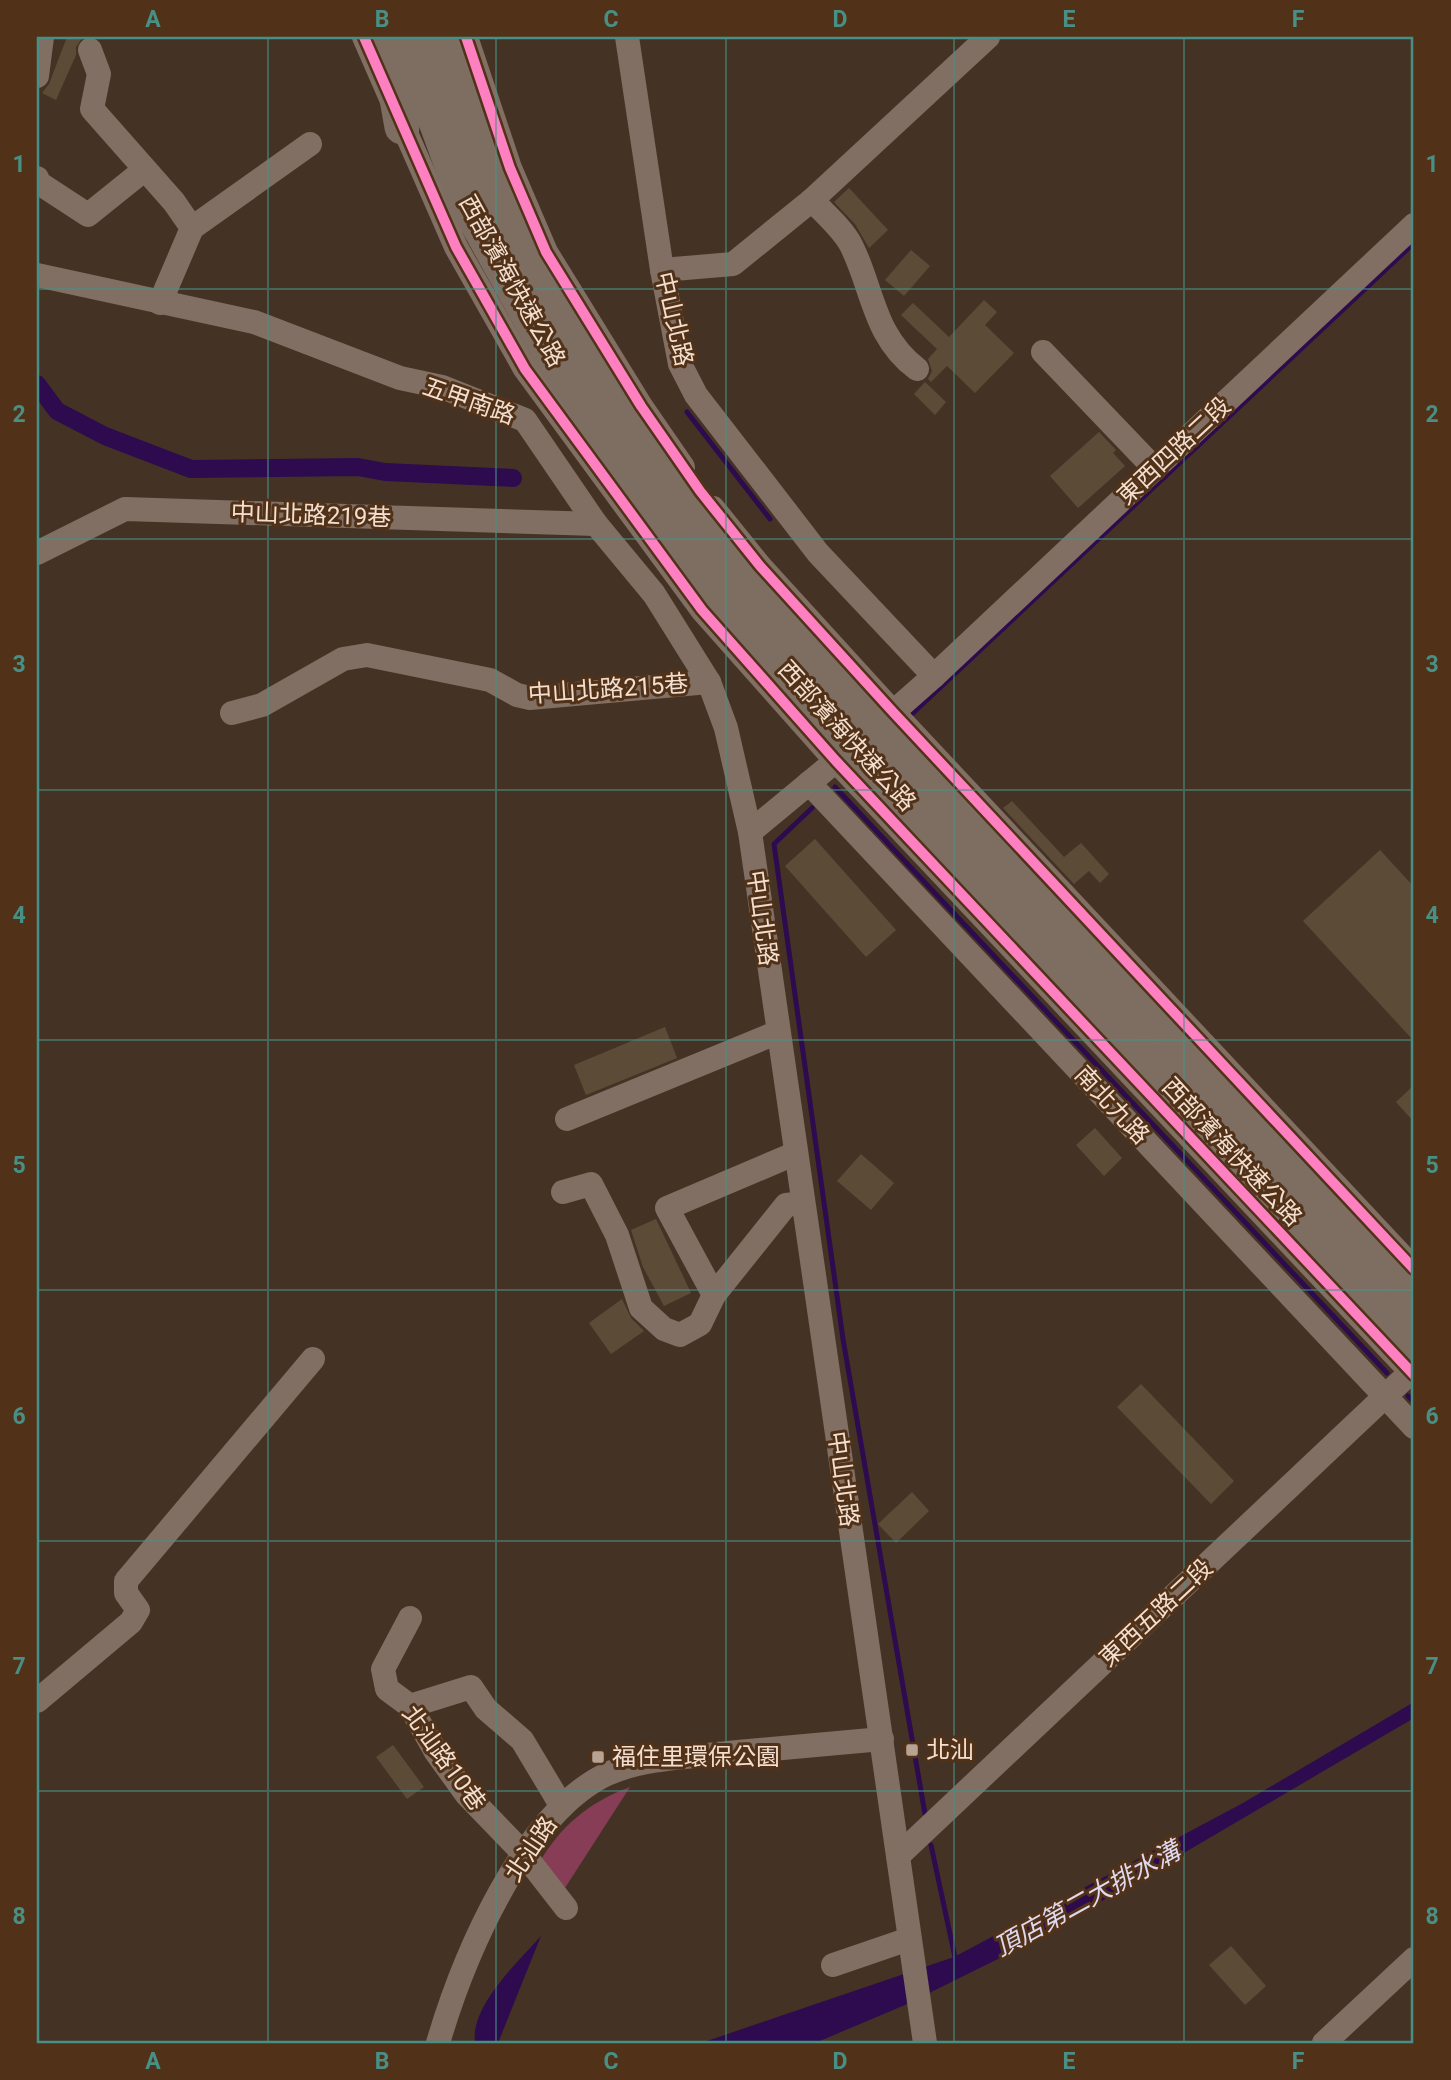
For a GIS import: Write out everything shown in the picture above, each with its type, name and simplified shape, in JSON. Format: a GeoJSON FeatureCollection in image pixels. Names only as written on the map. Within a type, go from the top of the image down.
{"type":"FeatureCollection","features":[{"type":"Feature","properties":{"kind":"highway"},"geometry":{"type":"LineString","coordinates":[[386,37],[402,127]]}},
{"type":"Feature","properties":{"kind":"highway","name":"西部濱海快速公路"},"geometry":{"type":"LineString","coordinates":[[405,37],[465,201],[552,358],[876,729],[1414,1302]]}},
{"type":"Feature","properties":{"kind":"highway","name":"西部濱海快速公路"},"geometry":{"type":"LineString","coordinates":[[437,37],[491,189],[578,345],[627,443],[722,593],[853,746],[1413,1366]]}},
{"type":"Feature","properties":{"kind":"highway"},"geometry":{"type":"LineString","coordinates":[[460,37],[510,168]]}},
{"type":"Feature","properties":{"kind":"street"},"geometry":{"type":"LineString","coordinates":[[37,76],[42,37]]}},
{"type":"Feature","properties":{"kind":"street"},"geometry":{"type":"LineString","coordinates":[[364,37],[456,247],[525,369],[702,610],[836,761],[1413,1366]]}},
{"type":"Feature","properties":{"kind":"street"},"geometry":{"type":"LineString","coordinates":[[466,37],[510,168],[546,252],[641,406],[700,491],[760,566],[893,712],[1414,1269]]}},
{"type":"Feature","properties":{"kind":"street","name":"中山北路"},"geometry":{"type":"LineString","coordinates":[[627,37],[662,270],[680,364],[696,395],[818,553],[934,676]]}},
{"type":"Feature","properties":{"kind":"street"},"geometry":{"type":"LineString","coordinates":[[662,270],[733,264],[812,200],[988,37]]}},
{"type":"Feature","properties":{"kind":"street"},"geometry":{"type":"LineString","coordinates":[[90,50],[99,74],[92,109],[192,228]]}},
{"type":"Feature","properties":{"kind":"street"},"geometry":{"type":"LineString","coordinates":[[160,303],[192,228],[310,144]]}},
{"type":"Feature","properties":{"kind":"street"},"geometry":{"type":"LineString","coordinates":[[37,177],[39,183],[88,215],[144,170]]}},
{"type":"Feature","properties":{"kind":"street"},"geometry":{"type":"LineString","coordinates":[[812,200],[851,243],[872,306],[902,358],[916,369]]}},
{"type":"Feature","properties":{"kind":"street","name":"東西四路二段"},"geometry":{"type":"LineString","coordinates":[[934,676],[1414,225]]}},
{"type":"Feature","properties":{"kind":"street","name":"五甲南路"},"geometry":{"type":"LineString","coordinates":[[37,275],[254,322],[400,378],[442,387],[525,421],[596,524],[654,594],[709,682],[726,728],[750,832]]}},
{"type":"Feature","properties":{"kind":"street"},"geometry":{"type":"LineString","coordinates":[[1043,352],[1155,469]]}},
{"type":"Feature","properties":{"kind":"street","name":"中山北路219巷"},"geometry":{"type":"LineString","coordinates":[[37,553],[125,509],[596,524]]}},
{"type":"Feature","properties":{"kind":"street","name":"中山北路215巷"},"geometry":{"type":"LineString","coordinates":[[232,713],[262,705],[343,659],[367,655],[490,680],[517,695],[530,698],[709,682]]}},
{"type":"Feature","properties":{"kind":"street"},"geometry":{"type":"LineString","coordinates":[[750,832],[934,676]]}},
{"type":"Feature","properties":{"kind":"street","name":"南北九路"},"geometry":{"type":"LineString","coordinates":[[809,783],[1414,1427]]}},
{"type":"Feature","properties":{"kind":"street","name":"中山北路"},"geometry":{"type":"LineString","coordinates":[[750,832],[776,1033],[924,2037]]}},
{"type":"Feature","properties":{"kind":"street"},"geometry":{"type":"LineString","coordinates":[[567,1119],[776,1033]]}},
{"type":"Feature","properties":{"kind":"street"},"geometry":{"type":"LineString","coordinates":[[715,1295],[667,1208],[794,1154]]}},
{"type":"Feature","properties":{"kind":"street"},"geometry":{"type":"LineString","coordinates":[[563,1192],[592,1184],[617,1235],[641,1308],[664,1329],[680,1335],[700,1324],[715,1295],[786,1205],[803,1202]]}},
{"type":"Feature","properties":{"kind":"street"},"geometry":{"type":"LineString","coordinates":[[37,1701],[131,1622],[138,1610],[126,1593],[126,1581],[313,1359]]}},
{"type":"Feature","properties":{"kind":"street","name":"東西五路二段"},"geometry":{"type":"LineString","coordinates":[[898,1856],[1385,1396],[1413,1366]]}},
{"type":"Feature","properties":{"kind":"street","name":"北汕路10巷"},"geometry":{"type":"LineString","coordinates":[[410,1618],[383,1669],[387,1689],[410,1706],[436,1752],[467,1795],[524,1854],[566,1908]]}},
{"type":"Feature","properties":{"kind":"street"},"geometry":{"type":"LineString","coordinates":[[410,1706],[471,1687],[486,1709],[522,1740],[561,1805]]}},
{"type":"Feature","properties":{"kind":"street","name":"北汕路"},"geometry":{"type":"LineString","coordinates":[[438,2040],[470,1949],[524,1854],[561,1805],[607,1774],[666,1759],[882,1739]]}},
{"type":"Feature","properties":{"kind":"street"},"geometry":{"type":"LineString","coordinates":[[833,1965],[909,1938]]}},
{"type":"Feature","properties":{"kind":"street"},"geometry":{"type":"LineString","coordinates":[[1324,2043],[1414,1959]]}},
{"type":"Feature","properties":{"kind":"shaded area"},"geometry":{"type":"Polygon","coordinates":[[[630,1787],[563,1891],[538,1865],[546,1851],[576,1817],[601,1800],[630,1787]]]}},
{"type":"Feature","properties":{"kind":"water","name":"頂店第二大排水溝"},"geometry":{"type":"Polygon","coordinates":[[[1414,1702],[1414,1718],[1032,1942],[905,2005],[815,2043],[701,2043],[954,1957],[1243,1803],[1414,1702]]]}},
{"type":"Feature","properties":{"kind":"water"},"geometry":{"type":"Polygon","coordinates":[[[541,1936],[498,2043],[475,2043],[475,2029],[488,2000],[541,1936]]]}},
{"type":"Feature","properties":{"kind":"building"},"geometry":{"type":"Polygon","coordinates":[[[67,37],[83,37],[76,47],[76,55],[56,100],[42,93],[49,84],[67,37]]]}},
{"type":"Feature","properties":{"kind":"building"},"geometry":{"type":"Polygon","coordinates":[[[849,188],[888,230],[869,248],[855,224],[834,202],[849,188]]]}},
{"type":"Feature","properties":{"kind":"building"},"geometry":{"type":"Polygon","coordinates":[[[911,250],[930,266],[904,296],[885,280],[911,250]]]}},
{"type":"Feature","properties":{"kind":"building"},"geometry":{"type":"Polygon","coordinates":[[[984,300],[997,312],[985,325],[1014,353],[975,393],[947,366],[931,382],[928,379],[932,371],[928,359],[937,349],[901,315],[913,303],[949,337],[984,300]]]}},
{"type":"Feature","properties":{"kind":"building"},"geometry":{"type":"Polygon","coordinates":[[[925,382],[946,402],[935,415],[914,394],[925,382]]]}},
{"type":"Feature","properties":{"kind":"building"},"geometry":{"type":"Polygon","coordinates":[[[1099,432],[1116,450],[1113,453],[1125,466],[1078,508],[1050,476],[1099,432]]]}},
{"type":"Feature","properties":{"kind":"building"},"geometry":{"type":"Polygon","coordinates":[[[1012,801],[1064,857],[1081,843],[1109,874],[1100,883],[1089,871],[1074,884],[1003,808],[1012,801]]]}},
{"type":"Feature","properties":{"kind":"building"},"geometry":{"type":"Polygon","coordinates":[[[815,839],[896,930],[866,957],[785,866],[815,839]]]}},
{"type":"Feature","properties":{"kind":"building"},"geometry":{"type":"Polygon","coordinates":[[[1380,850],[1414,887],[1414,1041],[1303,921],[1380,850]]]}},
{"type":"Feature","properties":{"kind":"building"},"geometry":{"type":"Polygon","coordinates":[[[665,1027],[677,1058],[586,1095],[574,1065],[665,1027]]]}},
{"type":"Feature","properties":{"kind":"building"},"geometry":{"type":"Polygon","coordinates":[[[1414,1085],[1414,1122],[1396,1102],[1414,1085]]]}},
{"type":"Feature","properties":{"kind":"building"},"geometry":{"type":"Polygon","coordinates":[[[1095,1128],[1122,1158],[1104,1176],[1076,1145],[1095,1128]]]}},
{"type":"Feature","properties":{"kind":"building"},"geometry":{"type":"Polygon","coordinates":[[[861,1154],[894,1183],[871,1210],[837,1181],[861,1154]]]}},
{"type":"Feature","properties":{"kind":"building"},"geometry":{"type":"Polygon","coordinates":[[[656,1219],[691,1293],[664,1306],[643,1267],[631,1230],[656,1219]]]}},
{"type":"Feature","properties":{"kind":"building"},"geometry":{"type":"Polygon","coordinates":[[[622,1299],[631,1318],[644,1331],[611,1354],[589,1323],[622,1299]]]}},
{"type":"Feature","properties":{"kind":"building"},"geometry":{"type":"Polygon","coordinates":[[[1141,1384],[1234,1481],[1211,1504],[1117,1407],[1141,1384]]]}},
{"type":"Feature","properties":{"kind":"building"},"geometry":{"type":"Polygon","coordinates":[[[912,1492],[929,1511],[896,1543],[878,1524],[912,1492]]]}},
{"type":"Feature","properties":{"kind":"building"},"geometry":{"type":"Polygon","coordinates":[[[393,1745],[424,1787],[407,1799],[376,1757],[393,1745]]]}},
{"type":"Feature","properties":{"kind":"building"},"geometry":{"type":"Polygon","coordinates":[[[1231,1946],[1266,1986],[1245,2005],[1209,1965],[1231,1946]]]}},
{"type":"Feature","properties":{"kind":"waterway"},"geometry":{"type":"LineString","coordinates":[[913,713],[1414,243]]}},
{"type":"Feature","properties":{"kind":"waterway"},"geometry":{"type":"LineString","coordinates":[[37,384],[57,411],[105,436],[191,469],[358,467],[385,472],[513,478]]}},
{"type":"Feature","properties":{"kind":"waterway"},"geometry":{"type":"LineString","coordinates":[[687,412],[770,519]]}},
{"type":"Feature","properties":{"kind":"waterway"},"geometry":{"type":"LineString","coordinates":[[835,787],[1387,1373]]}},
{"type":"Feature","properties":{"kind":"waterway"},"geometry":{"type":"LineString","coordinates":[[812,808],[774,844],[843,1339],[925,1814]]}},
{"type":"Feature","properties":{"kind":"waterway"},"geometry":{"type":"LineString","coordinates":[[1408,1396],[1414,1402]]}},
{"type":"Feature","properties":{"kind":"waterway"},"geometry":{"type":"LineString","coordinates":[[931,1845],[956,1962]]}},
{"type":"Feature","properties":{"kind":"cycle path"},"geometry":{"type":"LineString","coordinates":[[364,37],[456,247],[525,369],[702,610],[836,761],[1414,1375]]}},
{"type":"Feature","properties":{"kind":"cycle path"},"geometry":{"type":"LineString","coordinates":[[466,37],[510,168],[546,252],[641,406],[700,491],[760,566],[893,712],[1414,1269]]}},
{"type":"Feature","properties":{"kind":"place","name":"北汕"},"geometry":{"type":"Point","coordinates":[912,1750]}},
{"type":"Feature","properties":{"kind":"place","name":"福住里環保公園"},"geometry":{"type":"Point","coordinates":[598,1757]}}]}
